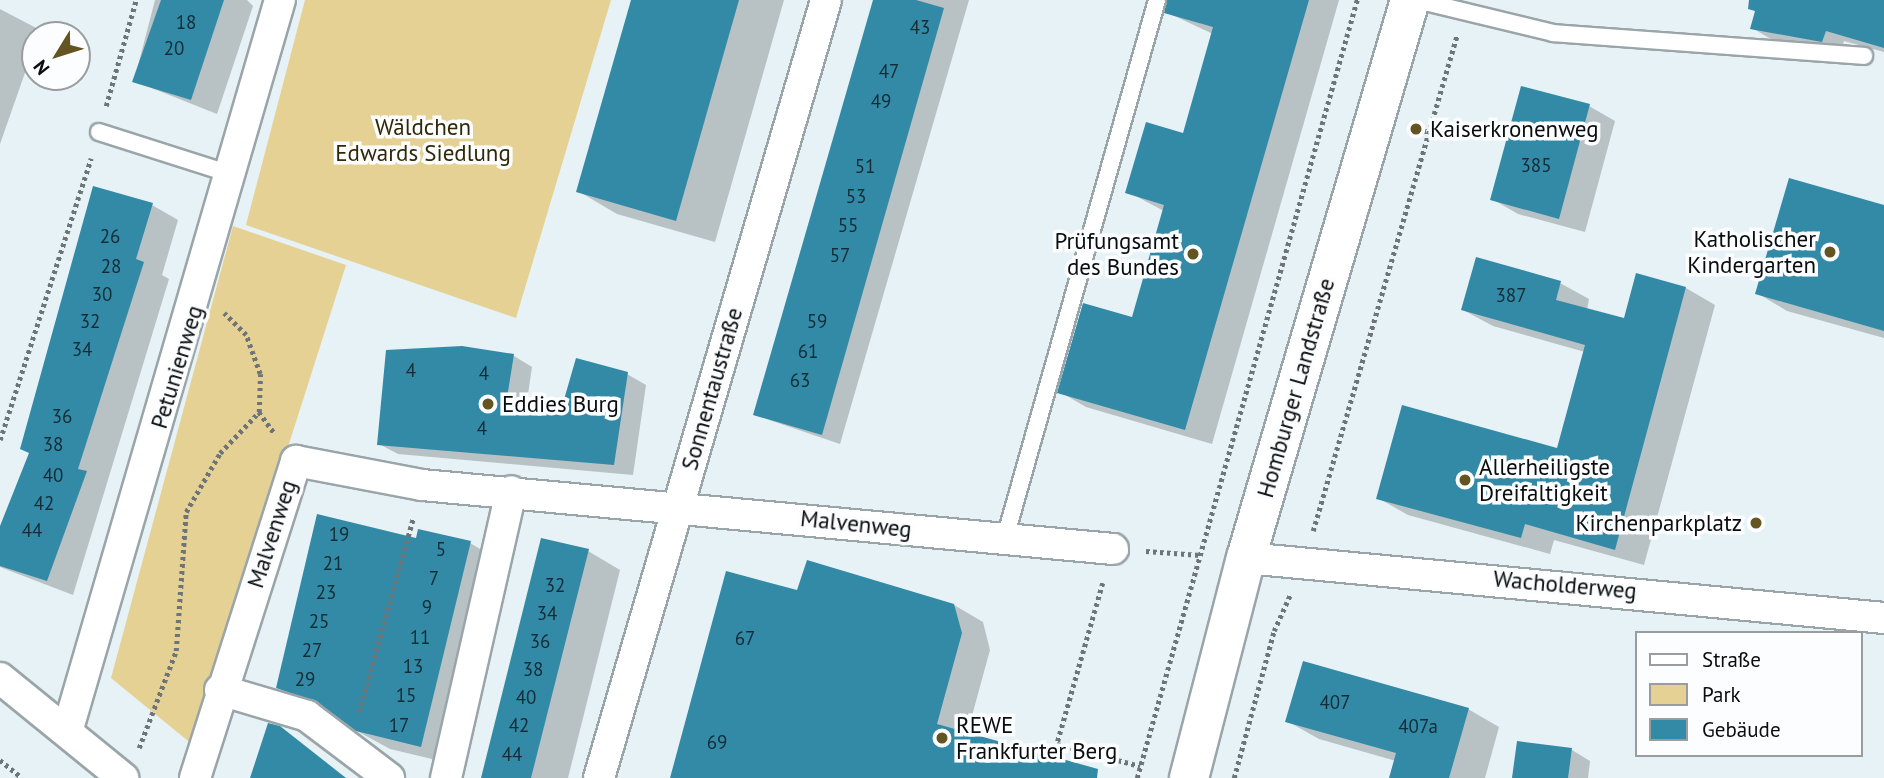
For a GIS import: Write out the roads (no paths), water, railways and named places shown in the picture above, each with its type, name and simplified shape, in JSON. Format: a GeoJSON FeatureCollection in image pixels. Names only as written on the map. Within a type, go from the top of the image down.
{"type":"FeatureCollection","features":[{"type":"Feature","properties":{"kind":"street","name":"Petunienweg"},"geometry":{"type":"LineString","coordinates":[[67,732],[234,175],[280,0]]}},
{"type":"Feature","properties":{"kind":"street","name":"Sonnentaustraße"},"geometry":{"type":"LineString","coordinates":[[599,778],[826,0]]}},
{"type":"Feature","properties":{"kind":"street","name":"Homburger Landstraße"},"geometry":{"type":"LineString","coordinates":[[1189,778],[1246,558],[1410,0]]}},
{"type":"Feature","properties":{"kind":"street","name":"Malvenweg"},"geometry":{"type":"LineString","coordinates":[[195,778],[220,690],[296,461],[422,485],[677,506],[1113,549]]}},
{"type":"Feature","properties":{"kind":"street"},"geometry":{"type":"LineString","coordinates":[[446,778],[511,491]]}},
{"type":"Feature","properties":{"kind":"street","name":"Wacholderweg"},"geometry":{"type":"LineString","coordinates":[[1246,558],[1884,618]]}},
{"type":"Feature","properties":{"kind":"street"},"geometry":{"type":"LineString","coordinates":[[0,678],[67,732],[130,765]]}},
{"type":"Feature","properties":{"kind":"street"},"geometry":{"type":"LineString","coordinates":[[220,690],[307,716],[388,778]]}},
{"type":"Feature","properties":{"kind":"lane"},"geometry":{"type":"LineString","coordinates":[[1005,538],[1157,0]]}},
{"type":"Feature","properties":{"kind":"lane"},"geometry":{"type":"LineString","coordinates":[[1417,0],[1553,33],[1864,56]]}},
{"type":"Feature","properties":{"kind":"lane"},"geometry":{"type":"LineString","coordinates":[[99,132],[234,175]]}},
{"type":"Feature","properties":{"kind":"place","name":"Kaiserkronenweg"},"geometry":{"type":"Point","coordinates":[1416,129]}},
{"type":"Feature","properties":{"kind":"place","name":"Katholischer Kindergarten"},"geometry":{"type":"Point","coordinates":[1830,252]}},
{"type":"Feature","properties":{"kind":"place","name":"Prüfungsamt des Bundes"},"geometry":{"type":"Point","coordinates":[1193,254]}},
{"type":"Feature","properties":{"kind":"place","name":"Eddies Burg"},"geometry":{"type":"Point","coordinates":[488,404]}},
{"type":"Feature","properties":{"kind":"place","name":"Allerheiligste Dreifaltigkeit"},"geometry":{"type":"Point","coordinates":[1465,480]}},
{"type":"Feature","properties":{"kind":"place","name":"Kirchenparkplatz"},"geometry":{"type":"Point","coordinates":[1756,523]}},
{"type":"Feature","properties":{"kind":"place","name":"REWE Frankfurter Berg"},"geometry":{"type":"Point","coordinates":[942,738]}},
{"type":"Feature","properties":{"kind":"park label","name":"Wäldchen Edwards Siedlung"},"geometry":{"type":"Point","coordinates":[423,140]}}]}
